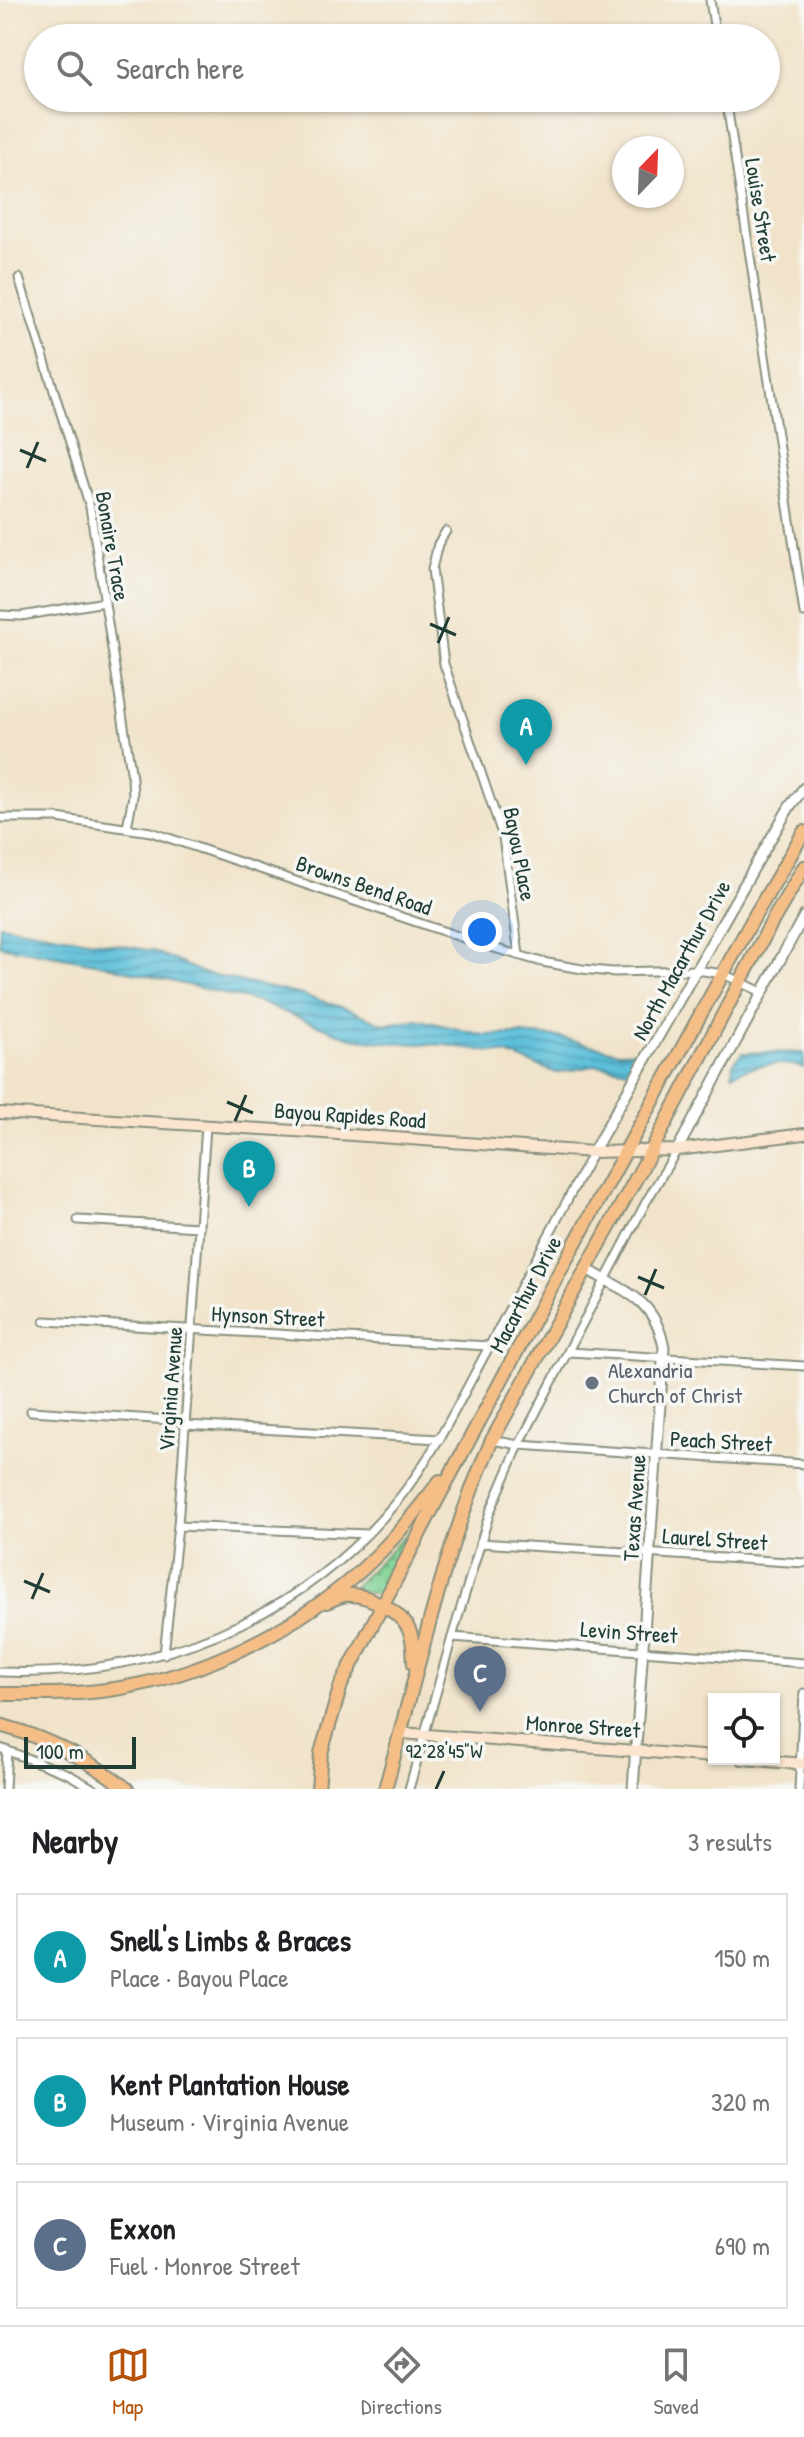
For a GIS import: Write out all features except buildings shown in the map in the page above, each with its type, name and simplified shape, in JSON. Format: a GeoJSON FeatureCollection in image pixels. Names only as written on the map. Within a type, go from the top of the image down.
{"type":"FeatureCollection","features":[{"type":"Feature","properties":{"kind":"highway","name":"Macarthur Drive"},"geometry":{"type":"LineString","coordinates":[[318,1789],[321,1753],[341,1685],[567,1258],[804,832]]}},
{"type":"Feature","properties":{"kind":"highway","name":"Macarthur Drive"},"geometry":{"type":"LineString","coordinates":[[385,1789],[452,1541],[470,1489],[492,1440],[804,867]]}},
{"type":"Feature","properties":{"kind":"highway"},"geometry":{"type":"LineString","coordinates":[[567,1258],[585,1268]]}},
{"type":"Feature","properties":{"kind":"highway"},"geometry":{"type":"LineString","coordinates":[[0,1695],[96,1691],[145,1683],[241,1648],[284,1626],[348,1582],[408,1522],[441,1481],[483,1415]]}},
{"type":"Feature","properties":{"kind":"highway"},"geometry":{"type":"LineString","coordinates":[[307,1610],[339,1596],[351,1595],[382,1606],[401,1619],[411,1636],[414,1679]]}},
{"type":"Feature","properties":{"kind":"highway"},"geometry":{"type":"LineString","coordinates":[[0,1725],[54,1744],[93,1765],[127,1789]]}},
{"type":"Feature","properties":{"kind":"main road","name":"Bayou Rapides Road"},"geometry":{"type":"LineString","coordinates":[[0,1113],[625,1153],[650,1153],[804,1134]]}},
{"type":"Feature","properties":{"kind":"main road","name":"Monroe Street"},"geometry":{"type":"LineString","coordinates":[[401,1733],[708,1756]]}},
{"type":"Feature","properties":{"kind":"main road"},"geometry":{"type":"LineString","coordinates":[[780,1762],[802,1764]]}},
{"type":"Feature","properties":{"kind":"street"},"geometry":{"type":"LineString","coordinates":[[710,0],[714,24]]}},
{"type":"Feature","properties":{"kind":"street","name":"Louise Street"},"geometry":{"type":"LineString","coordinates":[[728,112],[804,613]]}},
{"type":"Feature","properties":{"kind":"street","name":"Bonaire Trace"},"geometry":{"type":"LineString","coordinates":[[19,278],[90,507],[132,778],[133,796],[127,827]]}},
{"type":"Feature","properties":{"kind":"street","name":"Bayou Place"},"geometry":{"type":"LineString","coordinates":[[446,531],[438,544],[432,569],[444,664],[503,837],[519,955]]}},
{"type":"Feature","properties":{"kind":"street"},"geometry":{"type":"LineString","coordinates":[[0,615],[21,616],[105,602]]}},
{"type":"Feature","properties":{"kind":"street","name":"North Macarthur Drive"},"geometry":{"type":"LineString","coordinates":[[593,1152],[756,864],[804,788]]}},
{"type":"Feature","properties":{"kind":"street","name":"Browns Bend Road"},"geometry":{"type":"LineString","coordinates":[[0,818],[57,818],[151,832],[519,955],[569,967],[612,972],[697,970],[741,980],[762,992]]}},
{"type":"Feature","properties":{"kind":"street"},"geometry":{"type":"LineString","coordinates":[[409,1789],[480,1543],[519,1445],[646,1202],[804,916]]}},
{"type":"Feature","properties":{"kind":"street","name":"Virginia Avenue"},"geometry":{"type":"LineString","coordinates":[[160,1656],[178,1526],[206,1126]]}},
{"type":"Feature","properties":{"kind":"street","name":"Macarthur Drive"},"geometry":{"type":"LineString","coordinates":[[0,1672],[81,1671],[160,1656],[216,1636],[278,1603],[316,1577],[367,1534],[410,1483],[440,1439],[593,1152]]}},
{"type":"Feature","properties":{"kind":"street"},"geometry":{"type":"LineString","coordinates":[[78,1220],[199,1227]]}},
{"type":"Feature","properties":{"kind":"street","name":"Texas Avenue"},"geometry":{"type":"LineString","coordinates":[[585,1268],[649,1310],[660,1327],[665,1357],[633,1789]]}},
{"type":"Feature","properties":{"kind":"street","name":"Hynson Street"},"geometry":{"type":"LineString","coordinates":[[45,1321],[489,1346]]}},
{"type":"Feature","properties":{"kind":"street"},"geometry":{"type":"LineString","coordinates":[[569,1352],[804,1366]]}},
{"type":"Feature","properties":{"kind":"street"},"geometry":{"type":"LineString","coordinates":[[31,1411],[440,1439]]}},
{"type":"Feature","properties":{"kind":"street","name":"Peach Street"},"geometry":{"type":"LineString","coordinates":[[492,1440],[519,1445],[804,1464]]}},
{"type":"Feature","properties":{"kind":"street"},"geometry":{"type":"LineString","coordinates":[[178,1526],[367,1534]]}},
{"type":"Feature","properties":{"kind":"street","name":"Laurel Street"},"geometry":{"type":"LineString","coordinates":[[480,1543],[804,1563]]}},
{"type":"Feature","properties":{"kind":"street","name":"Levin Street"},"geometry":{"type":"LineString","coordinates":[[452,1637],[804,1663]]}},
{"type":"Feature","properties":{"kind":"street"},"geometry":{"type":"LineString","coordinates":[[799,1789],[804,1693]]}},
{"type":"Feature","properties":{"kind":"street"},"geometry":{"type":"LineString","coordinates":[[5,1789],[3,1749],[68,1774],[94,1789]]}},
{"type":"Feature","properties":{"kind":"green space"},"geometry":{"type":"Polygon","coordinates":[[[415,1526],[379,1595],[351,1589],[415,1526]]]}},
{"type":"Feature","properties":{"kind":"water"},"geometry":{"type":"Polygon","coordinates":[[[0,925],[153,951],[203,973],[302,995],[383,1024],[421,1020],[483,1035],[558,1037],[619,1052],[642,1051],[634,1071],[598,1065],[557,1073],[507,1054],[445,1045],[351,1038],[258,1002],[95,963],[0,946],[0,925]]]}},
{"type":"Feature","properties":{"kind":"water"},"geometry":{"type":"Polygon","coordinates":[[[742,1053],[804,1053],[804,1068],[786,1064],[768,1065],[732,1074],[733,1064],[742,1053]]]}},
{"type":"Feature","properties":{"kind":"place","name":"Snell's Limbs & Braces"},"geometry":{"type":"Point","coordinates":[526,765]}},
{"type":"Feature","properties":{"kind":"place","name":"Kent Plantation House"},"geometry":{"type":"Point","coordinates":[249,1207]}},
{"type":"Feature","properties":{"kind":"place","name":"Alexandria Church of Christ"},"geometry":{"type":"Point","coordinates":[592,1383]}},
{"type":"Feature","properties":{"kind":"place","name":"Exxon"},"geometry":{"type":"Point","coordinates":[480,1712]}}]}
